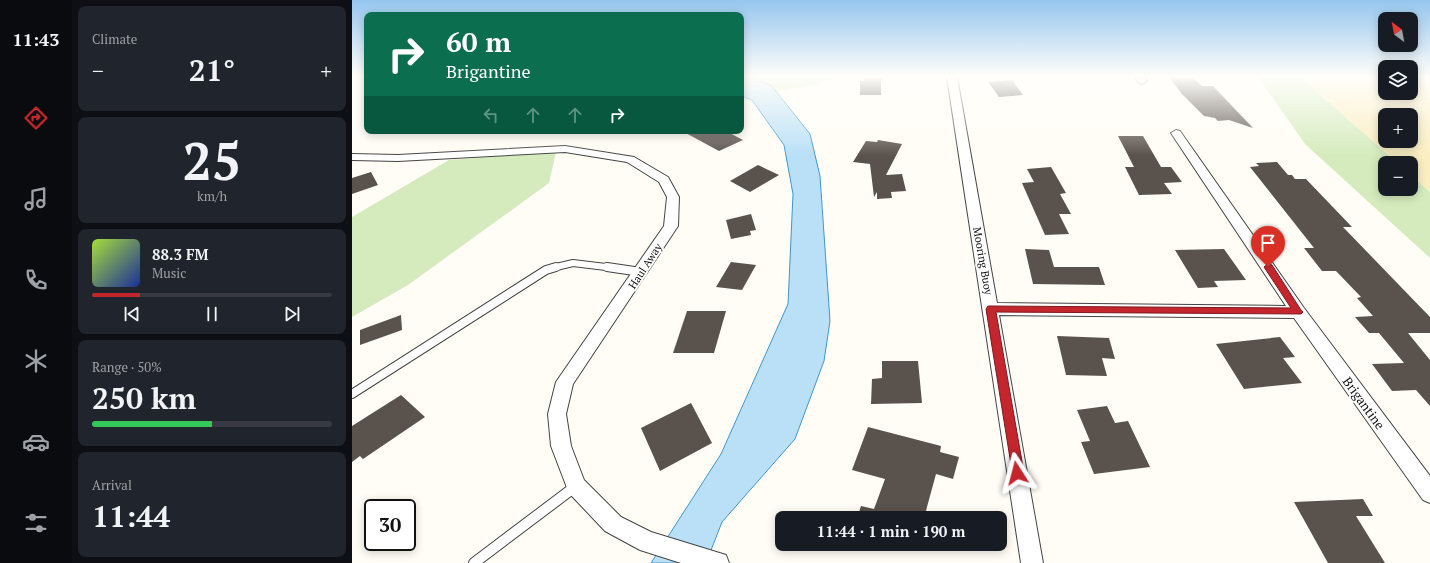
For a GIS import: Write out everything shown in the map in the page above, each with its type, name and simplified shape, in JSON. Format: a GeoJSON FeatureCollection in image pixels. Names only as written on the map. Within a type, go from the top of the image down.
{"type":"FeatureCollection","features":[{"type":"Feature","properties":{"kind":"street","name":"Mooring Buoy"},"geometry":{"type":"LineString","coordinates":[[956,103],[1032,563]]}},
{"type":"Feature","properties":{"kind":"street","name":"Brigantine"},"geometry":{"type":"LineString","coordinates":[[1176,133],[1298,312],[1430,494]]}},
{"type":"Feature","properties":{"kind":"street","name":"Haul Away"},"geometry":{"type":"LineString","coordinates":[[352,157],[398,158],[565,149],[630,159],[664,180],[673,197],[671,226],[565,382],[557,414],[561,446],[576,486],[613,524],[648,542],[718,563]]}},
{"type":"Feature","properties":{"kind":"street"},"geometry":{"type":"LineString","coordinates":[[991,309],[1298,312]]}},
{"type":"Feature","properties":{"kind":"lane"},"geometry":{"type":"LineString","coordinates":[[352,394],[546,270],[573,263],[641,272]]}},
{"type":"Feature","properties":{"kind":"lane"},"geometry":{"type":"LineString","coordinates":[[474,563],[576,486]]}},
{"type":"Feature","properties":{"kind":"green space"},"geometry":{"type":"Polygon","coordinates":[[[1276,103],[1330,103],[1378,145],[1378,148],[1381,148],[1390,156],[1378,156],[1378,196],[1418,196],[1418,181],[1430,192],[1430,258],[1305,144],[1276,103]]]}},
{"type":"Feature","properties":{"kind":"green space"},"geometry":{"type":"Polygon","coordinates":[[[556,152],[549,183],[408,285],[352,317],[352,217],[449,160],[556,152]]]}},
{"type":"Feature","properties":{"kind":"sand"},"geometry":{"type":"Polygon","coordinates":[[[1330,103],[1430,103],[1430,192],[1418,181],[1418,156],[1390,156],[1381,148],[1418,148],[1418,108],[1378,108],[1378,145],[1330,103]]]}},
{"type":"Feature","properties":{"kind":"water"},"geometry":{"type":"Polygon","coordinates":[[[754,103],[786,103],[810,134],[820,176],[830,321],[824,361],[795,439],[722,522],[706,563],[651,563],[721,454],[788,304],[793,194],[784,145],[754,103]]]}},
{"type":"Feature","properties":{"kind":"building"},"geometry":{"type":"Polygon","coordinates":[[[1191,103],[1229,103],[1253,128],[1229,120],[1218,121],[1215,118],[1204,116],[1191,103]]]}},
{"type":"Feature","properties":{"kind":"building"},"geometry":{"type":"Polygon","coordinates":[[[688,134],[732,134],[743,140],[719,151],[688,134]]]}},
{"type":"Feature","properties":{"kind":"building"},"geometry":{"type":"Polygon","coordinates":[[[1118,136],[1143,136],[1161,167],[1171,167],[1182,182],[1164,183],[1172,194],[1139,195],[1125,167],[1134,167],[1118,136]]]}},
{"type":"Feature","properties":{"kind":"building"},"geometry":{"type":"Polygon","coordinates":[[[878,140],[902,144],[886,175],[902,174],[906,191],[891,192],[892,198],[877,199],[877,192],[874,197],[870,164],[853,162],[866,141],[877,142],[878,140]]]}},
{"type":"Feature","properties":{"kind":"building"},"geometry":{"type":"Polygon","coordinates":[[[1277,162],[1288,175],[1292,175],[1295,179],[1306,179],[1352,227],[1343,227],[1430,317],[1430,333],[1408,333],[1430,360],[1430,406],[1416,390],[1392,391],[1372,364],[1404,363],[1379,333],[1369,333],[1355,317],[1373,316],[1357,298],[1361,297],[1336,271],[1322,271],[1304,248],[1314,248],[1250,167],[1259,166],[1256,163],[1277,162]]]}},
{"type":"Feature","properties":{"kind":"building"},"geometry":{"type":"Polygon","coordinates":[[[758,165],[779,175],[750,192],[730,181],[758,165]]]}},
{"type":"Feature","properties":{"kind":"building"},"geometry":{"type":"Polygon","coordinates":[[[1051,167],[1066,193],[1060,194],[1071,214],[1059,214],[1069,234],[1045,235],[1022,183],[1034,182],[1027,169],[1051,167]]]}},
{"type":"Feature","properties":{"kind":"building"},"geometry":{"type":"Polygon","coordinates":[[[371,172],[378,185],[352,194],[352,178],[371,172]]]}},
{"type":"Feature","properties":{"kind":"building"},"geometry":{"type":"Polygon","coordinates":[[[751,214],[756,230],[750,231],[751,235],[731,239],[726,220],[751,214]]]}},
{"type":"Feature","properties":{"kind":"building"},"geometry":{"type":"Polygon","coordinates":[[[1025,249],[1049,250],[1054,267],[1099,267],[1105,285],[1033,284],[1025,249]]]}},
{"type":"Feature","properties":{"kind":"building"},"geometry":{"type":"Polygon","coordinates":[[[1224,249],[1246,280],[1214,281],[1218,287],[1198,288],[1175,250],[1224,249]]]}},
{"type":"Feature","properties":{"kind":"building"},"geometry":{"type":"Polygon","coordinates":[[[731,262],[756,265],[742,290],[716,287],[731,262]]]}},
{"type":"Feature","properties":{"kind":"building"},"geometry":{"type":"Polygon","coordinates":[[[687,311],[726,311],[714,353],[673,353],[687,311]]]}},
{"type":"Feature","properties":{"kind":"building"},"geometry":{"type":"Polygon","coordinates":[[[401,315],[402,330],[360,345],[360,330],[401,315]]]}},
{"type":"Feature","properties":{"kind":"building"},"geometry":{"type":"Polygon","coordinates":[[[1057,336],[1109,338],[1115,359],[1102,358],[1107,376],[1066,375],[1057,336]]]}},
{"type":"Feature","properties":{"kind":"building"},"geometry":{"type":"Polygon","coordinates":[[[1280,337],[1295,357],[1283,358],[1302,383],[1244,389],[1216,344],[1280,337]]]}},
{"type":"Feature","properties":{"kind":"building"},"geometry":{"type":"Polygon","coordinates":[[[882,361],[918,361],[922,403],[871,404],[872,379],[882,378],[882,361]]]}},
{"type":"Feature","properties":{"kind":"building"},"geometry":{"type":"Polygon","coordinates":[[[401,395],[425,417],[363,459],[360,456],[352,462],[352,426],[401,395]]]}},
{"type":"Feature","properties":{"kind":"building"},"geometry":{"type":"Polygon","coordinates":[[[691,403],[712,443],[660,471],[641,428],[691,403]]]}},
{"type":"Feature","properties":{"kind":"building"},"geometry":{"type":"Polygon","coordinates":[[[1107,406],[1115,423],[1128,421],[1150,467],[1094,474],[1081,442],[1090,441],[1077,410],[1107,406]]]}},
{"type":"Feature","properties":{"kind":"building"},"geometry":{"type":"Polygon","coordinates":[[[868,427],[941,446],[940,452],[959,457],[953,479],[936,474],[926,511],[859,511],[861,506],[874,509],[885,479],[852,470],[868,427]]]}},
{"type":"Feature","properties":{"kind":"building"},"geometry":{"type":"Polygon","coordinates":[[[1363,499],[1373,516],[1356,516],[1385,563],[1328,563],[1294,502],[1363,499]]]}},
{"type":"Feature","properties":{"kind":"route"},"geometry":{"type":"LineString","coordinates":[[1017,473],[991,309],[1298,312],[1268,267]]}}]}
